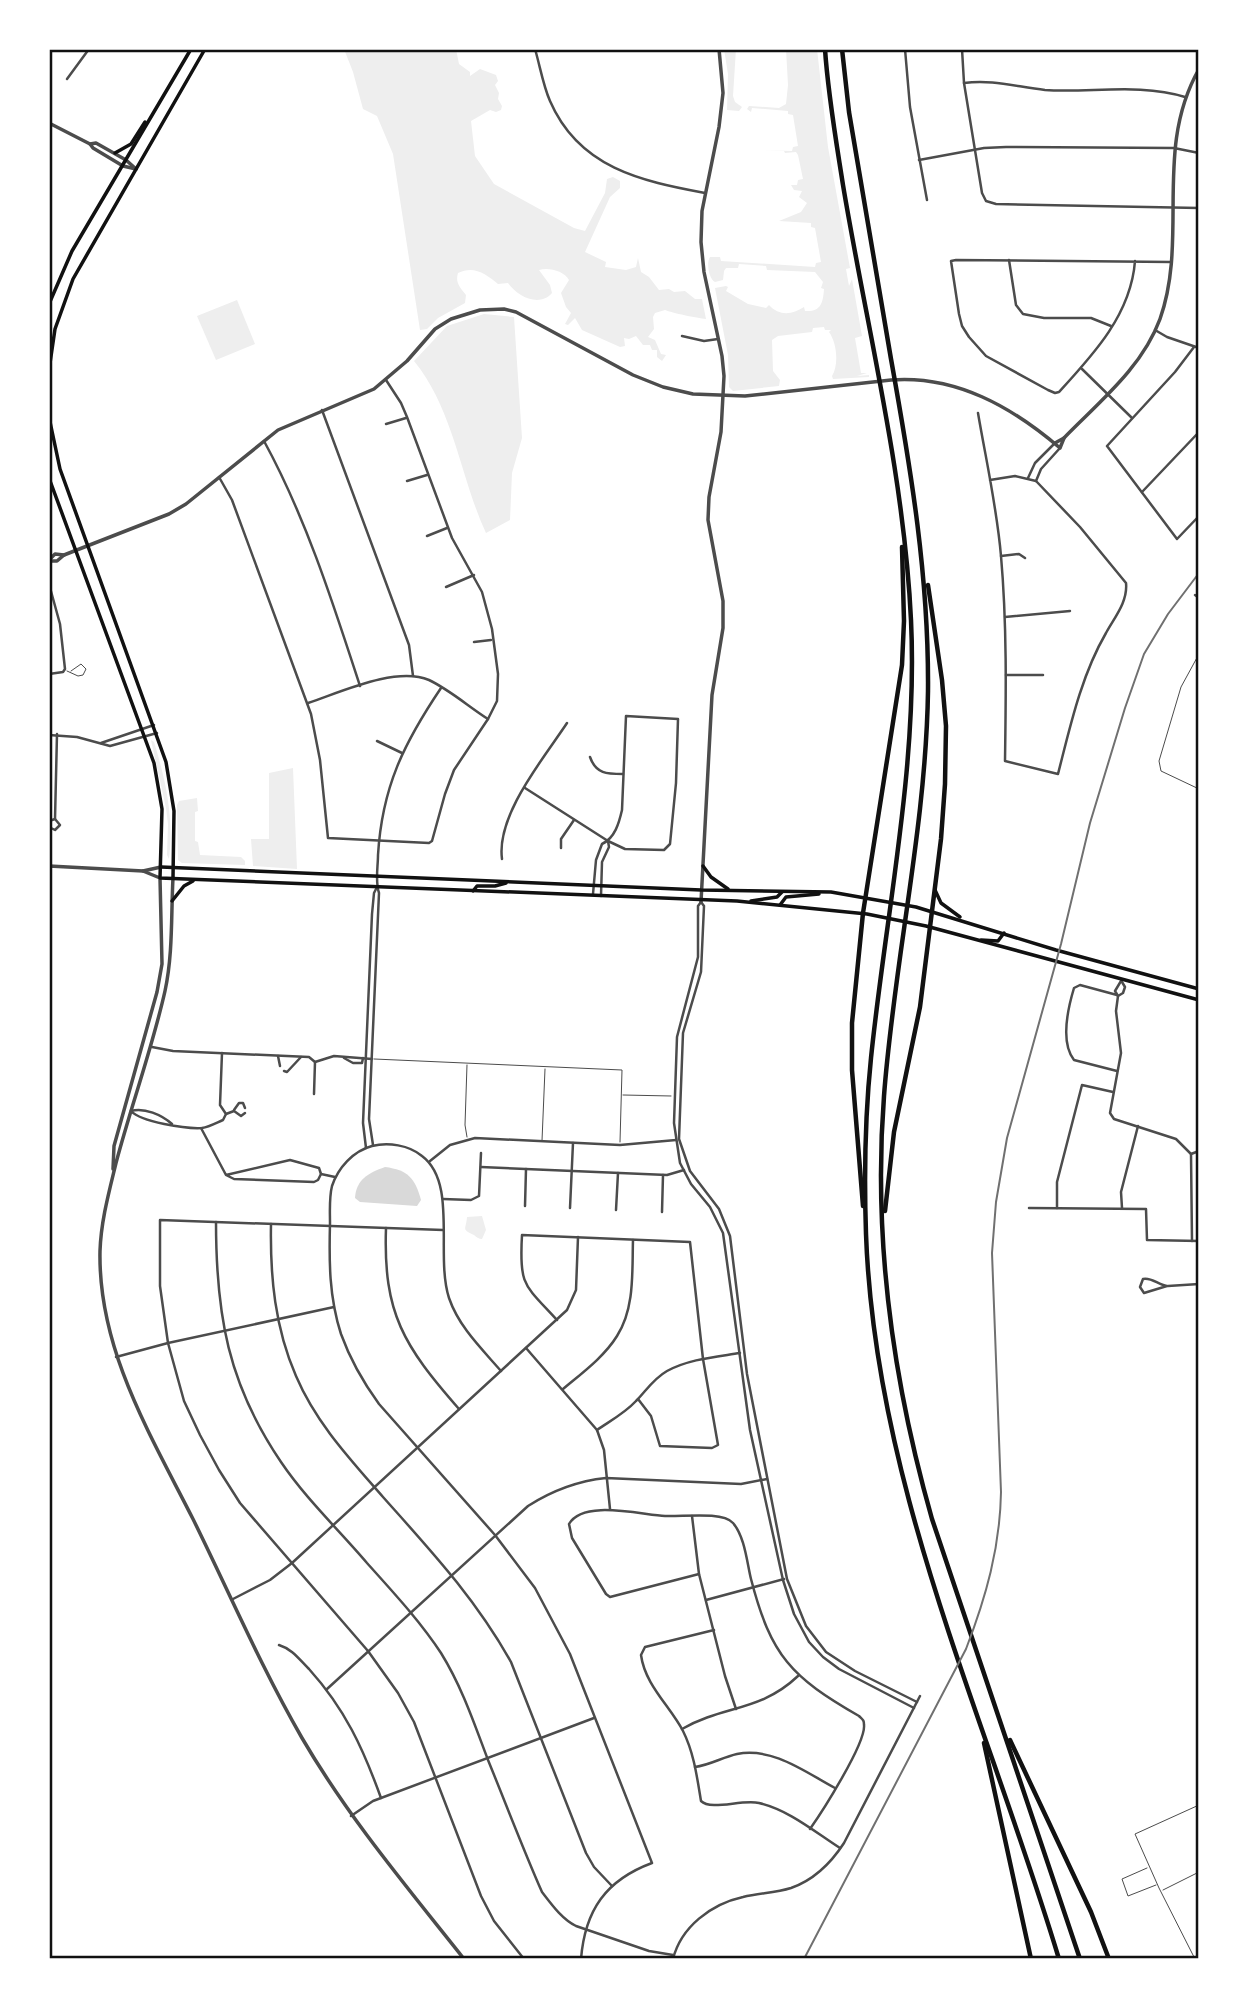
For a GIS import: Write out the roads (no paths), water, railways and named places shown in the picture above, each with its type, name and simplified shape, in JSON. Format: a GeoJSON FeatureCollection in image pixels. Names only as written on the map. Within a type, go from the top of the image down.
{"type":"FeatureCollection","features":[{"type":"Feature","properties":{"kind":"highway"},"geometry":{"type":"LineString","coordinates":[[825,49],[834,129],[901,515],[911,619],[911,717],[906,783],[870,1065],[866,1134],[866,1231]]}},
{"type":"Feature","properties":{"kind":"highway"},"geometry":{"type":"LineString","coordinates":[[842,49],[848,104],[937,641],[946,726],[945,784],[935,889],[917,1022],[896,1123],[883,1233]]}},
{"type":"Feature","properties":{"kind":"highway"},"geometry":{"type":"LineString","coordinates":[[901,515],[904,600],[902,665],[865,914],[852,1023],[857,1152],[875,1332],[890,1423],[910,1504],[1059,1959]]}},
{"type":"Feature","properties":{"kind":"highway"},"geometry":{"type":"LineString","coordinates":[[922,553],[928,639],[927,721],[922,786],[884,1097],[881,1156],[883,1233],[891,1324],[904,1404],[928,1507],[1080,1959]]}},
{"type":"Feature","properties":{"kind":"highway"},"geometry":{"type":"LineString","coordinates":[[999,1717],[1091,1912],[1109,1959]]}},
{"type":"Feature","properties":{"kind":"highway"},"geometry":{"type":"LineString","coordinates":[[980,1721],[1031,1959]]}},
{"type":"Feature","properties":{"kind":"main road"},"geometry":{"type":"LineString","coordinates":[[49,304],[72,251],[191,49]]}},
{"type":"Feature","properties":{"kind":"main road"},"geometry":{"type":"LineString","coordinates":[[49,368],[55,329],[73,279],[205,49]]}},
{"type":"Feature","properties":{"kind":"main road"},"geometry":{"type":"LineString","coordinates":[[115,153],[131,144],[142,124],[149,118]]}},
{"type":"Feature","properties":{"kind":"main road"},"geometry":{"type":"LineString","coordinates":[[49,417],[57,459],[157,733],[169,775],[173,798],[173,878]]}},
{"type":"Feature","properties":{"kind":"main road"},"geometry":{"type":"LineString","coordinates":[[49,478],[146,736],[160,792],[160,878],[749,902],[865,914],[928,927],[1199,1000]]}},
{"type":"Feature","properties":{"kind":"main road"},"geometry":{"type":"LineString","coordinates":[[703,866],[711,877],[730,890]]}},
{"type":"Feature","properties":{"kind":"main road"},"geometry":{"type":"LineString","coordinates":[[161,867],[593,886],[831,892],[930,911],[1199,989]]}},
{"type":"Feature","properties":{"kind":"main road"},"geometry":{"type":"LineString","coordinates":[[172,901],[184,886],[196,879]]}},
{"type":"Feature","properties":{"kind":"main road"},"geometry":{"type":"LineString","coordinates":[[473,891],[477,886],[501,886],[508,882]]}},
{"type":"Feature","properties":{"kind":"main road"},"geometry":{"type":"LineString","coordinates":[[935,889],[941,902],[964,921]]}},
{"type":"Feature","properties":{"kind":"main road"},"geometry":{"type":"LineString","coordinates":[[749,902],[777,897],[782,892]]}},
{"type":"Feature","properties":{"kind":"main road"},"geometry":{"type":"LineString","coordinates":[[780,905],[786,897],[831,892]]}},
{"type":"Feature","properties":{"kind":"main road"},"geometry":{"type":"LineString","coordinates":[[975,940],[998,940],[1004,933]]}},
{"type":"Feature","properties":{"kind":"main road"},"geometry":{"type":"LineString","coordinates":[[1121,981],[1125,969]]}},
{"type":"Feature","properties":{"kind":"street"},"geometry":{"type":"LineString","coordinates":[[536,49],[545,88],[555,112],[569,133],[591,155],[632,177],[705,194]]}},
{"type":"Feature","properties":{"kind":"street"},"geometry":{"type":"LineString","coordinates":[[719,49],[721,112],[701,222],[701,253],[723,367],[721,432],[709,498],[708,520],[723,601],[723,628],[712,695],[701,902],[698,906],[699,941],[696,964],[680,1021],[676,1057],[674,1096],[677,1140],[684,1170],[691,1184],[710,1207],[723,1233],[738,1353],[760,1480],[799,1626],[809,1642],[839,1669],[914,1708]]}},
{"type":"Feature","properties":{"kind":"street"},"geometry":{"type":"LineString","coordinates":[[905,49],[910,107],[927,200]]}},
{"type":"Feature","properties":{"kind":"street"},"geometry":{"type":"LineString","coordinates":[[962,49],[964,83],[982,193],[986,201],[996,204],[1199,208]]}},
{"type":"Feature","properties":{"kind":"street"},"geometry":{"type":"LineString","coordinates":[[67,79],[87,50]]}},
{"type":"Feature","properties":{"kind":"street"},"geometry":{"type":"LineString","coordinates":[[1028,478],[1035,463],[1064,438],[1136,364],[1155,330],[1164,304],[1171,262],[1174,148],[1185,97],[1199,69]]}},
{"type":"Feature","properties":{"kind":"street"},"geometry":{"type":"LineString","coordinates":[[964,83],[988,80],[1046,90],[1158,92],[1185,97]]}},
{"type":"Feature","properties":{"kind":"street"},"geometry":{"type":"LineString","coordinates":[[49,122],[123,166],[135,169]]}},
{"type":"Feature","properties":{"kind":"street"},"geometry":{"type":"LineString","coordinates":[[90,144],[96,143],[115,153],[135,169]]}},
{"type":"Feature","properties":{"kind":"street"},"geometry":{"type":"LineString","coordinates":[[919,160],[1006,146],[1174,148],[1199,153]]}},
{"type":"Feature","properties":{"kind":"street"},"geometry":{"type":"LineString","coordinates":[[1135,261],[1128,298],[1112,327],[1082,368],[1059,392],[1055,393],[998,364],[977,348],[962,326],[951,261],[1009,260],[1135,261],[1171,262]]}},
{"type":"Feature","properties":{"kind":"street"},"geometry":{"type":"LineString","coordinates":[[1009,260],[1016,305],[1023,314],[1091,318],[1112,327]]}},
{"type":"Feature","properties":{"kind":"street"},"geometry":{"type":"LineString","coordinates":[[49,560],[57,561],[64,555],[169,514],[186,504],[278,430],[374,390],[407,361],[435,329],[451,318],[480,310],[504,309],[526,317],[644,379],[678,391],[724,396],[909,379],[935,381],[966,390],[1000,405],[1031,424],[1060,448]]}},
{"type":"Feature","properties":{"kind":"street"},"geometry":{"type":"LineString","coordinates":[[1155,330],[1199,348]]}},
{"type":"Feature","properties":{"kind":"street"},"geometry":{"type":"LineString","coordinates":[[682,336],[704,341],[718,339]]}},
{"type":"Feature","properties":{"kind":"street"},"geometry":{"type":"LineString","coordinates":[[1194,347],[1175,372],[1107,446],[1177,539],[1199,516]]}},
{"type":"Feature","properties":{"kind":"street"},"geometry":{"type":"LineString","coordinates":[[1082,368],[1132,418]]}},
{"type":"Feature","properties":{"kind":"street"},"geometry":{"type":"LineString","coordinates":[[219,477],[232,500],[307,703],[315,730],[326,834],[330,839],[432,841],[444,794],[454,770],[488,719],[499,693],[488,610],[474,575],[448,527],[401,403],[386,380]]}},
{"type":"Feature","properties":{"kind":"street"},"geometry":{"type":"LineString","coordinates":[[322,410],[409,645],[413,676]]}},
{"type":"Feature","properties":{"kind":"street"},"geometry":{"type":"LineString","coordinates":[[978,413],[1001,556],[1006,617],[1005,761],[1058,774],[1082,687],[1103,638],[1123,603],[1126,583],[1080,527],[1036,481],[1015,476],[990,480]]}},
{"type":"Feature","properties":{"kind":"street"},"geometry":{"type":"LineString","coordinates":[[386,424],[407,417]]}},
{"type":"Feature","properties":{"kind":"street"},"geometry":{"type":"LineString","coordinates":[[1142,492],[1199,432]]}},
{"type":"Feature","properties":{"kind":"street"},"geometry":{"type":"LineString","coordinates":[[1036,481],[1041,469],[1060,448],[1064,438]]}},
{"type":"Feature","properties":{"kind":"street"},"geometry":{"type":"LineString","coordinates":[[264,441],[281,472],[313,552],[360,686]]}},
{"type":"Feature","properties":{"kind":"street"},"geometry":{"type":"LineString","coordinates":[[407,481],[428,474]]}},
{"type":"Feature","properties":{"kind":"street"},"geometry":{"type":"LineString","coordinates":[[427,536],[448,527]]}},
{"type":"Feature","properties":{"kind":"street"},"geometry":{"type":"LineString","coordinates":[[1001,556],[1019,554],[1025,558]]}},
{"type":"Feature","properties":{"kind":"street"},"geometry":{"type":"LineString","coordinates":[[446,587],[474,575]]}},
{"type":"Feature","properties":{"kind":"street"},"geometry":{"type":"LineString","coordinates":[[49,584],[60,624],[65,671],[49,674]]}},
{"type":"Feature","properties":{"kind":"street"},"geometry":{"type":"LineString","coordinates":[[1195,595],[1199,598]]}},
{"type":"Feature","properties":{"kind":"street"},"geometry":{"type":"LineString","coordinates":[[1006,617],[1070,611]]}},
{"type":"Feature","properties":{"kind":"street"},"geometry":{"type":"LineString","coordinates":[[474,642],[493,640]]}},
{"type":"Feature","properties":{"kind":"street"},"geometry":{"type":"LineString","coordinates":[[1006,675],[1043,675]]}},
{"type":"Feature","properties":{"kind":"street"},"geometry":{"type":"LineString","coordinates":[[307,703],[383,679],[413,676],[429,681],[488,719]]}},
{"type":"Feature","properties":{"kind":"street"},"geometry":{"type":"LineString","coordinates":[[373,1146],[370,1131],[379,840],[389,787],[401,753],[441,688]]}},
{"type":"Feature","properties":{"kind":"street"},"geometry":{"type":"LineString","coordinates":[[526,788],[608,841],[625,849],[664,850],[670,844],[678,719],[626,716],[622,810],[618,825],[608,841],[602,844],[596,860],[593,895]]}},
{"type":"Feature","properties":{"kind":"street"},"geometry":{"type":"LineString","coordinates":[[502,859],[500,846],[510,812],[567,723]]}},
{"type":"Feature","properties":{"kind":"street"},"geometry":{"type":"LineString","coordinates":[[101,743],[154,725]]}},
{"type":"Feature","properties":{"kind":"street"},"geometry":{"type":"LineString","coordinates":[[49,734],[110,746],[157,733]]}},
{"type":"Feature","properties":{"kind":"street"},"geometry":{"type":"LineString","coordinates":[[49,827],[53,830],[59,827],[59,821],[55,819],[57,734]]}},
{"type":"Feature","properties":{"kind":"street"},"geometry":{"type":"LineString","coordinates":[[120,736],[122,744]]}},
{"type":"Feature","properties":{"kind":"street"},"geometry":{"type":"LineString","coordinates":[[377,741],[401,753]]}},
{"type":"Feature","properties":{"kind":"street"},"geometry":{"type":"LineString","coordinates":[[590,758],[594,768],[604,774],[623,774]]}},
{"type":"Feature","properties":{"kind":"street"},"geometry":{"type":"LineString","coordinates":[[49,821],[55,819]]}},
{"type":"Feature","properties":{"kind":"street"},"geometry":{"type":"LineString","coordinates":[[561,848],[561,839],[574,820]]}},
{"type":"Feature","properties":{"kind":"street"},"geometry":{"type":"LineString","coordinates":[[601,896],[602,862],[609,847],[608,841]]}},
{"type":"Feature","properties":{"kind":"street"},"geometry":{"type":"LineString","coordinates":[[49,866],[143,871],[161,867]]}},
{"type":"Feature","properties":{"kind":"street"},"geometry":{"type":"LineString","coordinates":[[112,1178],[114,1146],[157,992],[162,964],[160,878],[143,871]]}},
{"type":"Feature","properties":{"kind":"street"},"geometry":{"type":"LineString","coordinates":[[173,878],[167,980],[106,1201],[100,1250],[107,1328],[124,1381],[282,1703],[351,1816],[464,1959]]}},
{"type":"Feature","properties":{"kind":"street"},"geometry":{"type":"LineString","coordinates":[[366,1148],[363,1123],[365,1058],[373,893],[377,887]]}},
{"type":"Feature","properties":{"kind":"street"},"geometry":{"type":"LineString","coordinates":[[701,902],[704,905],[702,965],[683,1033],[677,1140],[690,1171],[719,1209],[730,1236],[744,1352],[785,1579],[806,1626],[826,1652],[855,1671],[917,1702]]}},
{"type":"Feature","properties":{"kind":"street"},"geometry":{"type":"LineString","coordinates":[[696,964],[702,965]]}},
{"type":"Feature","properties":{"kind":"street"},"geometry":{"type":"LineString","coordinates":[[1117,1071],[1074,1060],[1070,1055],[1065,1018],[1074,988],[1080,985],[1118,996],[1123,993],[1125,987],[1121,981],[1115,991],[1118,996],[1116,1011],[1121,1053],[1110,1113],[1114,1119],[1176,1139],[1191,1154],[1192,1241]]}},
{"type":"Feature","properties":{"kind":"street"},"geometry":{"type":"LineString","coordinates":[[149,1046],[173,1051],[309,1057],[315,1062]]}},
{"type":"Feature","properties":{"kind":"street"},"geometry":{"type":"LineString","coordinates":[[222,1054],[220,1105],[226,1114]]}},
{"type":"Feature","properties":{"kind":"street"},"geometry":{"type":"LineString","coordinates":[[278,1056],[280,1066]]}},
{"type":"Feature","properties":{"kind":"street"},"geometry":{"type":"LineString","coordinates":[[315,1062],[341,1056],[353,1063],[362,1063],[365,1058]]}},
{"type":"Feature","properties":{"kind":"street"},"geometry":{"type":"LineString","coordinates":[[284,1071],[287,1072],[301,1057]]}},
{"type":"Feature","properties":{"kind":"street"},"geometry":{"type":"LineString","coordinates":[[676,1057],[681,1057]]}},
{"type":"Feature","properties":{"kind":"street"},"geometry":{"type":"LineString","coordinates":[[365,1058],[372,1059]]}},
{"type":"Feature","properties":{"kind":"street"},"geometry":{"type":"LineString","coordinates":[[314,1094],[315,1062]]}},
{"type":"Feature","properties":{"kind":"street"},"geometry":{"type":"LineString","coordinates":[[1057,1208],[1057,1182],[1083,1085],[1113,1092]]}},
{"type":"Feature","properties":{"kind":"street"},"geometry":{"type":"LineString","coordinates":[[125,1109],[137,1117],[201,1128],[223,1120],[239,1103],[243,1103],[245,1108]]}},
{"type":"Feature","properties":{"kind":"street"},"geometry":{"type":"LineString","coordinates":[[131,1111],[137,1109],[161,1116],[172,1124]]}},
{"type":"Feature","properties":{"kind":"street"},"geometry":{"type":"LineString","coordinates":[[233,1111],[241,1116],[245,1113]]}},
{"type":"Feature","properties":{"kind":"street"},"geometry":{"type":"LineString","coordinates":[[145,1119],[147,1112]]}},
{"type":"Feature","properties":{"kind":"street"},"geometry":{"type":"LineString","coordinates":[[1122,1208],[1121,1192],[1138,1126]]}},
{"type":"Feature","properties":{"kind":"street"},"geometry":{"type":"LineString","coordinates":[[201,1128],[226,1175],[234,1179],[314,1182],[318,1181],[321,1174],[319,1168],[290,1160],[226,1175]]}},
{"type":"Feature","properties":{"kind":"street"},"geometry":{"type":"LineString","coordinates":[[429,1162],[450,1145],[467,1139],[620,1145],[677,1140]]}},
{"type":"Feature","properties":{"kind":"street"},"geometry":{"type":"LineString","coordinates":[[570,1208],[573,1143]]}},
{"type":"Feature","properties":{"kind":"street"},"geometry":{"type":"LineString","coordinates":[[501,1371],[467,1332],[453,1308],[444,1276],[441,1185],[429,1162],[406,1147],[388,1144],[366,1148],[349,1158],[331,1190],[329,1266],[334,1307],[345,1344],[363,1381],[388,1416],[495,1535],[549,1613],[570,1654],[652,1863],[628,1873],[598,1901],[585,1930],[581,1959]]}},
{"type":"Feature","properties":{"kind":"street"},"geometry":{"type":"LineString","coordinates":[[1191,1154],[1199,1152]]}},
{"type":"Feature","properties":{"kind":"street"},"geometry":{"type":"LineString","coordinates":[[443,1199],[477,1198],[480,1193],[481,1153]]}},
{"type":"Feature","properties":{"kind":"street"},"geometry":{"type":"LineString","coordinates":[[481,1167],[663,1175],[684,1170]]}},
{"type":"Feature","properties":{"kind":"street"},"geometry":{"type":"LineString","coordinates":[[525,1206],[526,1169]]}},
{"type":"Feature","properties":{"kind":"street"},"geometry":{"type":"LineString","coordinates":[[616,1210],[618,1173]]}},
{"type":"Feature","properties":{"kind":"street"},"geometry":{"type":"LineString","coordinates":[[321,1174],[336,1177]]}},
{"type":"Feature","properties":{"kind":"street"},"geometry":{"type":"LineString","coordinates":[[662,1212],[663,1175]]}},
{"type":"Feature","properties":{"kind":"street"},"geometry":{"type":"LineString","coordinates":[[1029,1208],[1146,1209],[1147,1240],[1199,1241]]}},
{"type":"Feature","properties":{"kind":"street"},"geometry":{"type":"LineString","coordinates":[[443,1230],[160,1220],[160,1286],[168,1343],[184,1401],[219,1470],[248,1513],[387,1675],[408,1710],[481,1896],[494,1921],[524,1959]]}},
{"type":"Feature","properties":{"kind":"street"},"geometry":{"type":"LineString","coordinates":[[216,1222],[216,1281],[223,1330],[237,1380],[264,1434],[300,1487],[434,1643],[455,1678],[542,1892],[568,1922],[585,1930],[673,1957],[679,1942],[689,1929],[711,1910],[740,1897],[781,1891],[801,1884],[821,1871],[840,1848],[920,1696]]}},
{"type":"Feature","properties":{"kind":"street"},"geometry":{"type":"LineString","coordinates":[[271,1224],[271,1270],[278,1319],[293,1370],[313,1408],[341,1450],[476,1604],[511,1662],[586,1853],[594,1867],[612,1886]]}},
{"type":"Feature","properties":{"kind":"street"},"geometry":{"type":"LineString","coordinates":[[386,1228],[386,1273],[400,1327],[420,1363],[459,1409]]}},
{"type":"Feature","properties":{"kind":"street"},"geometry":{"type":"LineString","coordinates":[[557,1320],[530,1291],[524,1280],[521,1268],[522,1235],[690,1242],[703,1359],[718,1445],[660,1446],[651,1416],[638,1399]]}},
{"type":"Feature","properties":{"kind":"street"},"geometry":{"type":"LineString","coordinates":[[233,1599],[270,1580],[292,1563],[567,1310],[575,1297],[578,1237]]}},
{"type":"Feature","properties":{"kind":"street"},"geometry":{"type":"LineString","coordinates":[[563,1389],[604,1353],[618,1335],[630,1299],[633,1240]]}},
{"type":"Feature","properties":{"kind":"street"},"geometry":{"type":"LineString","coordinates":[[1167,1286],[1147,1294],[1142,1292],[1140,1287],[1141,1281],[1148,1278],[1167,1286],[1199,1284]]}},
{"type":"Feature","properties":{"kind":"street"},"geometry":{"type":"LineString","coordinates":[[116,1357],[223,1330],[334,1307]]}},
{"type":"Feature","properties":{"kind":"street"},"geometry":{"type":"LineString","coordinates":[[526,1348],[597,1430],[604,1450],[610,1510]]}},
{"type":"Feature","properties":{"kind":"street"},"geometry":{"type":"LineString","coordinates":[[597,1430],[622,1413],[665,1372],[684,1363],[744,1352]]}},
{"type":"Feature","properties":{"kind":"street"},"geometry":{"type":"LineString","coordinates":[[327,1689],[495,1535],[546,1494],[587,1480],[607,1478],[741,1484],[767,1479]]}},
{"type":"Feature","properties":{"kind":"street"},"geometry":{"type":"LineString","coordinates":[[699,1574],[610,1597],[572,1538],[569,1524],[572,1518],[578,1515],[610,1510],[664,1516],[721,1517],[733,1524],[742,1544],[765,1627],[775,1646],[813,1688],[859,1716],[864,1723],[864,1731],[836,1789],[810,1829]]}},
{"type":"Feature","properties":{"kind":"street"},"geometry":{"type":"LineString","coordinates":[[692,1516],[699,1574],[736,1709]]}},
{"type":"Feature","properties":{"kind":"street"},"geometry":{"type":"LineString","coordinates":[[706,1600],[785,1579]]}},
{"type":"Feature","properties":{"kind":"street"},"geometry":{"type":"LineString","coordinates":[[714,1630],[642,1650],[642,1662],[654,1687],[689,1744],[701,1801],[706,1805],[744,1801],[758,1803],[788,1815],[840,1848]]}},
{"type":"Feature","properties":{"kind":"street"},"geometry":{"type":"LineString","coordinates":[[279,1645],[294,1653],[327,1689],[361,1744],[381,1798]]}},
{"type":"Feature","properties":{"kind":"street"},"geometry":{"type":"LineString","coordinates":[[682,1729],[717,1713],[749,1707],[777,1693],[799,1675]]}},
{"type":"Feature","properties":{"kind":"street"},"geometry":{"type":"LineString","coordinates":[[351,1816],[381,1798],[594,1718]]}},
{"type":"Feature","properties":{"kind":"street"},"geometry":{"type":"LineString","coordinates":[[695,1767],[706,1766],[738,1754],[759,1753],[779,1758],[836,1789]]}},
{"type":"Feature","properties":{"kind":"lane"},"geometry":{"type":"LineString","coordinates":[[1199,654],[1181,687],[1159,761],[1161,771],[1199,789]]}},
{"type":"Feature","properties":{"kind":"lane"},"geometry":{"type":"LineString","coordinates":[[65,671],[71,671]]}},
{"type":"Feature","properties":{"kind":"lane"},"geometry":{"type":"LineString","coordinates":[[372,1059],[622,1070],[620,1145]]}},
{"type":"Feature","properties":{"kind":"lane"},"geometry":{"type":"LineString","coordinates":[[467,1063],[467,1139]]}},
{"type":"Feature","properties":{"kind":"lane"},"geometry":{"type":"LineString","coordinates":[[542,1141],[545,1066]]}},
{"type":"Feature","properties":{"kind":"lane"},"geometry":{"type":"LineString","coordinates":[[621,1095],[674,1096]]}},
{"type":"Feature","properties":{"kind":"lane"},"geometry":{"type":"LineString","coordinates":[[1195,1959],[1135,1834],[1199,1805]]}},
{"type":"Feature","properties":{"kind":"lane"},"geometry":{"type":"LineString","coordinates":[[1149,1867],[1122,1879],[1128,1896],[1157,1884]]}},
{"type":"Feature","properties":{"kind":"lane"},"geometry":{"type":"LineString","coordinates":[[1161,1891],[1199,1872]]}},
{"type":"Feature","properties":{"kind":"railway"},"geometry":{"type":"LineString","coordinates":[[804,1959],[966,1649],[986,1591],[995,1553],[1001,1492],[992,1253],[996,1202],[1007,1138],[1061,944],[1090,823],[1125,708],[1144,654],[1168,614],[1199,573]]}}]}
